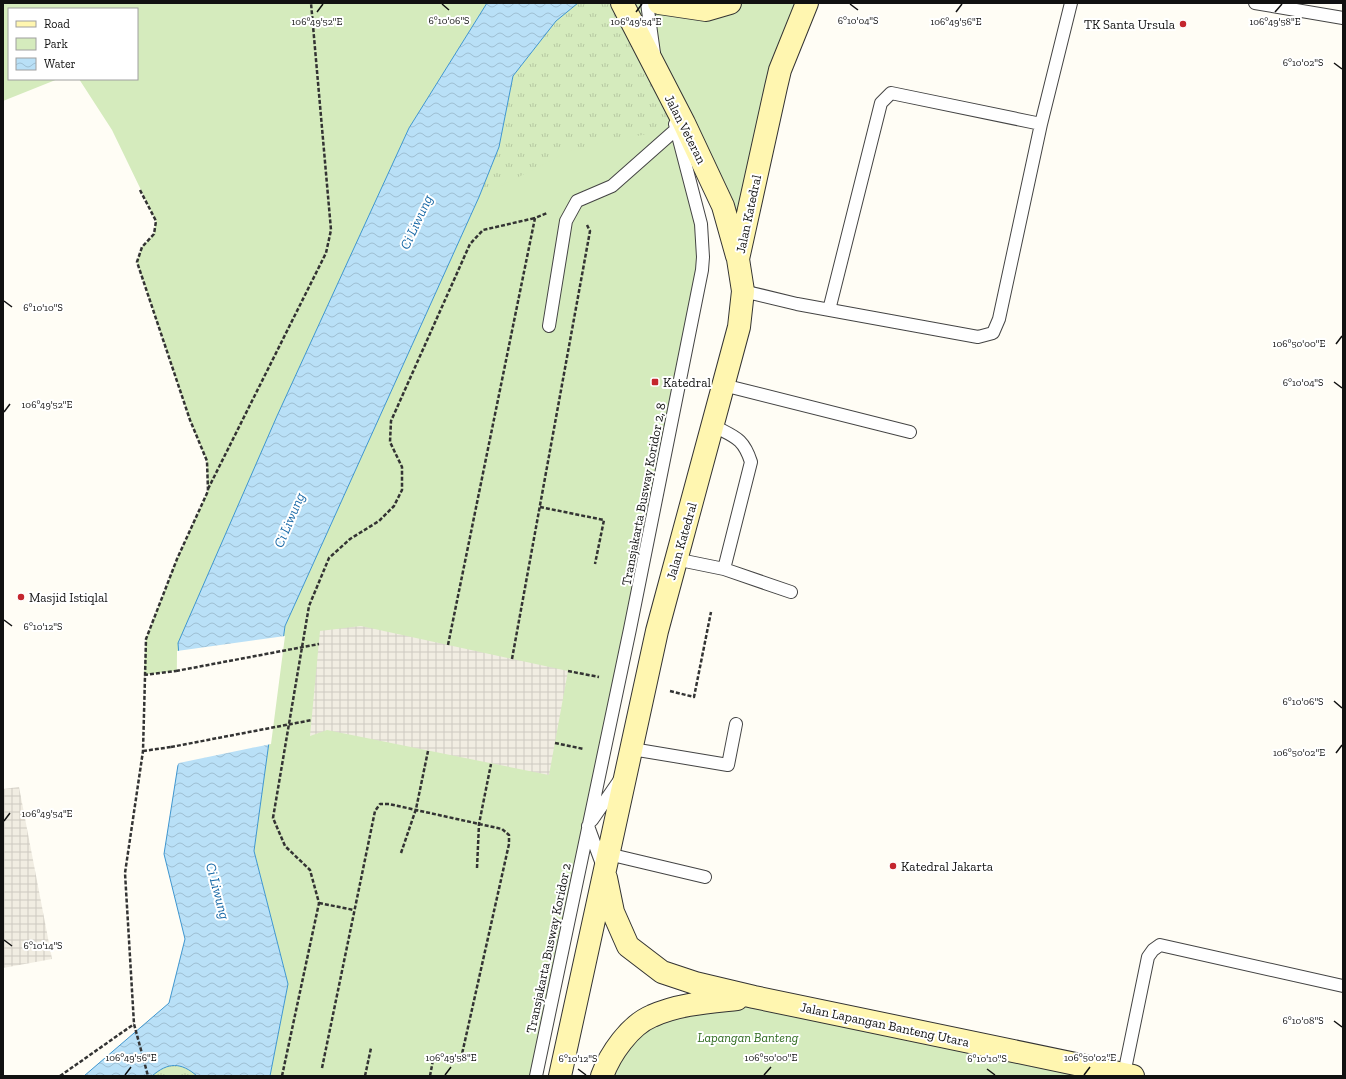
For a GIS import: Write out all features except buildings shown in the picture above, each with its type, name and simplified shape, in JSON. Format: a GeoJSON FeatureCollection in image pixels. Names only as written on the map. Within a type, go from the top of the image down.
{"type":"FeatureCollection","features":[{"type":"Feature","properties":{"kind":"main road","name":"Jalan Veteran"},"geometry":{"type":"LineString","coordinates":[[622,3],[656,71],[680,126],[723,206],[738,259]]}},
{"type":"Feature","properties":{"kind":"main road"},"geometry":{"type":"LineString","coordinates":[[659,3],[706,10],[730,3]]}},
{"type":"Feature","properties":{"kind":"main road","name":"Jalan Katedral"},"geometry":{"type":"LineString","coordinates":[[754,997],[695,983],[662,972],[628,946],[613,912],[606,862],[657,631],[675,559],[739,327],[743,291],[738,259],[780,70],[807,3]]}},
{"type":"Feature","properties":{"kind":"main road"},"geometry":{"type":"LineString","coordinates":[[560,1076],[606,862]]}},
{"type":"Feature","properties":{"kind":"main road"},"geometry":{"type":"LineString","coordinates":[[602,1076],[608,1061],[629,1033],[652,1016],[677,1008],[708,1002],[754,997]]}},
{"type":"Feature","properties":{"kind":"main road","name":"Jalan Lapangan Banteng Utara"},"geometry":{"type":"LineString","coordinates":[[754,997],[1129,1075]]}},
{"type":"Feature","properties":{"kind":"lane"},"geometry":{"type":"LineString","coordinates":[[647,3],[656,71]]}},
{"type":"Feature","properties":{"kind":"lane"},"geometry":{"type":"LineString","coordinates":[[743,291],[829,310],[978,337],[993,333],[999,319],[1041,124],[1071,3]]}},
{"type":"Feature","properties":{"kind":"lane"},"geometry":{"type":"LineString","coordinates":[[1255,3],[1343,18]]}},
{"type":"Feature","properties":{"kind":"lane"},"geometry":{"type":"LineString","coordinates":[[829,310],[881,103],[887,96],[891,93],[1041,124]]}},
{"type":"Feature","properties":{"kind":"lane"},"geometry":{"type":"LineString","coordinates":[[549,326],[566,221],[577,201],[612,186],[680,126]]}},
{"type":"Feature","properties":{"kind":"lane","name":"Transjakarta Busway Koridor 2, 8"},"geometry":{"type":"LineString","coordinates":[[588,826],[619,681],[703,257],[701,224],[680,126]]}},
{"type":"Feature","properties":{"kind":"lane"},"geometry":{"type":"LineString","coordinates":[[723,385],[910,432]]}},
{"type":"Feature","properties":{"kind":"lane"},"geometry":{"type":"LineString","coordinates":[[712,425],[740,440],[747,448],[751,462],[724,569]]}},
{"type":"Feature","properties":{"kind":"lane"},"geometry":{"type":"LineString","coordinates":[[675,559],[724,569],[791,592]]}},
{"type":"Feature","properties":{"kind":"lane"},"geometry":{"type":"LineString","coordinates":[[632,749],[728,765],[736,724]]}},
{"type":"Feature","properties":{"kind":"lane"},"geometry":{"type":"LineString","coordinates":[[627,771],[588,826],[606,862],[705,877]]}},
{"type":"Feature","properties":{"kind":"lane","name":"Transjakarta Busway Koridor 2"},"geometry":{"type":"LineString","coordinates":[[536,1076],[588,826]]}},
{"type":"Feature","properties":{"kind":"lane"},"geometry":{"type":"LineString","coordinates":[[1129,1075],[1148,957],[1153,950],[1160,945],[1343,986]]}},
{"type":"Feature","properties":{"kind":"path"},"geometry":{"type":"LineString","coordinates":[[148,1076],[134,1024],[125,873],[143,751],[146,639],[177,559],[208,491],[326,253],[331,230],[311,3]]}},
{"type":"Feature","properties":{"kind":"path"},"geometry":{"type":"LineString","coordinates":[[140,190],[156,221],[154,234],[142,247],[136,262],[190,420],[207,461],[208,491]]}},
{"type":"Feature","properties":{"kind":"path"},"geometry":{"type":"LineString","coordinates":[[282,1076],[319,903],[310,870],[285,846],[274,818],[309,606],[329,558],[350,538],[379,521],[394,506],[402,490],[402,467],[390,442],[391,421],[470,244],[484,230],[535,218],[577,201],[590,231],[512,659]]}},
{"type":"Feature","properties":{"kind":"path"},"geometry":{"type":"LineString","coordinates":[[448,645],[535,218]]}},
{"type":"Feature","properties":{"kind":"path"},"geometry":{"type":"LineString","coordinates":[[540,507],[604,520],[595,564]]}},
{"type":"Feature","properties":{"kind":"path"},"geometry":{"type":"LineString","coordinates":[[694,697],[711,612]]}},
{"type":"Feature","properties":{"kind":"path"},"geometry":{"type":"LineString","coordinates":[[144,675],[176,671],[319,644]]}},
{"type":"Feature","properties":{"kind":"path"},"geometry":{"type":"LineString","coordinates":[[568,671],[619,681]]}},
{"type":"Feature","properties":{"kind":"path"},"geometry":{"type":"LineString","coordinates":[[143,751],[312,720]]}},
{"type":"Feature","properties":{"kind":"path"},"geometry":{"type":"LineString","coordinates":[[555,743],[587,750]]}},
{"type":"Feature","properties":{"kind":"path"},"geometry":{"type":"LineString","coordinates":[[401,853],[416,809],[428,751]]}},
{"type":"Feature","properties":{"kind":"path"},"geometry":{"type":"LineString","coordinates":[[477,868],[479,824],[491,764]]}},
{"type":"Feature","properties":{"kind":"path"},"geometry":{"type":"LineString","coordinates":[[322,1068],[375,811],[380,804],[389,804],[416,809],[502,829],[509,835],[509,844],[460,1062]]}},
{"type":"Feature","properties":{"kind":"path"},"geometry":{"type":"LineString","coordinates":[[319,903],[354,910]]}},
{"type":"Feature","properties":{"kind":"path"},"geometry":{"type":"LineString","coordinates":[[60,1076],[134,1024]]}},
{"type":"Feature","properties":{"kind":"path"},"geometry":{"type":"LineString","coordinates":[[365,1076],[371,1048]]}},
{"type":"Feature","properties":{"kind":"path"},"geometry":{"type":"LineString","coordinates":[[430,1076],[433,1060]]}},
{"type":"Feature","properties":{"kind":"green space"},"geometry":{"type":"Polygon","coordinates":[[[3,3],[487,3],[409,128],[180,670],[144,675],[146,639],[177,559],[208,491],[207,461],[190,420],[137,262],[142,247],[154,234],[156,221],[112,130],[80,80],[138,80],[138,8],[8,8],[8,80],[56,80],[3,101],[3,3]]]}},
{"type":"Feature","properties":{"kind":"green space"},"geometry":{"type":"Polygon","coordinates":[[[576,3],[622,3],[677,129],[479,197],[499,147],[513,76],[556,21],[576,3]]]}},
{"type":"Feature","properties":{"kind":"green space"},"geometry":{"type":"Polygon","coordinates":[[[622,3],[807,3],[738,259],[622,3]]]}},
{"type":"Feature","properties":{"kind":"green space"},"geometry":{"type":"Polygon","coordinates":[[[677,129],[703,257],[536,1076],[270,1076],[288,984],[254,851],[285,626],[479,197],[570,151],[613,140],[677,129]]]}},
{"type":"Feature","properties":{"kind":"green space","name":"Lapangan Banteng"},"geometry":{"type":"Polygon","coordinates":[[[754,997],[1143,1076],[603,1076],[632,1030],[754,997]]]}},
{"type":"Feature","properties":{"kind":"green space"},"geometry":{"type":"Polygon","coordinates":[[[175,1065],[188,1068],[197,1076],[152,1076],[161,1067],[175,1065]]]}},
{"type":"Feature","properties":{"kind":"shaded area"},"geometry":{"type":"Polygon","coordinates":[[[361,626],[568,671],[549,775],[327,730],[310,736],[320,631],[361,626]]]}},
{"type":"Feature","properties":{"kind":"shaded area"},"geometry":{"type":"Polygon","coordinates":[[[19,787],[52,959],[3,968],[3,789],[19,787]]]}},
{"type":"Feature","properties":{"kind":"water","name":"Ci Liwung"},"geometry":{"type":"Polygon","coordinates":[[[487,3],[578,3],[556,21],[513,76],[499,147],[479,197],[285,626],[254,851],[288,984],[270,1076],[197,1076],[191,1071],[180,1066],[169,1066],[158,1071],[152,1076],[84,1076],[169,1003],[185,939],[164,854],[178,765],[180,670],[178,643],[277,416],[409,128],[487,3]]]}},
{"type":"Feature","properties":{"kind":"pier"},"geometry":{"type":"Polygon","coordinates":[[[285,636],[271,744],[179,763],[176,767],[177,651],[285,636]]]}},
{"type":"Feature","properties":{"kind":"place","name":"TK Santa Ursula"},"geometry":{"type":"Point","coordinates":[1183,24]}},
{"type":"Feature","properties":{"kind":"place","name":"Katedral"},"geometry":{"type":"Point","coordinates":[655,382]}},
{"type":"Feature","properties":{"kind":"place","name":"Masjid Istiqlal"},"geometry":{"type":"Point","coordinates":[21,597]}},
{"type":"Feature","properties":{"kind":"place","name":"Katedral Jakarta"},"geometry":{"type":"Point","coordinates":[893,866]}}]}
